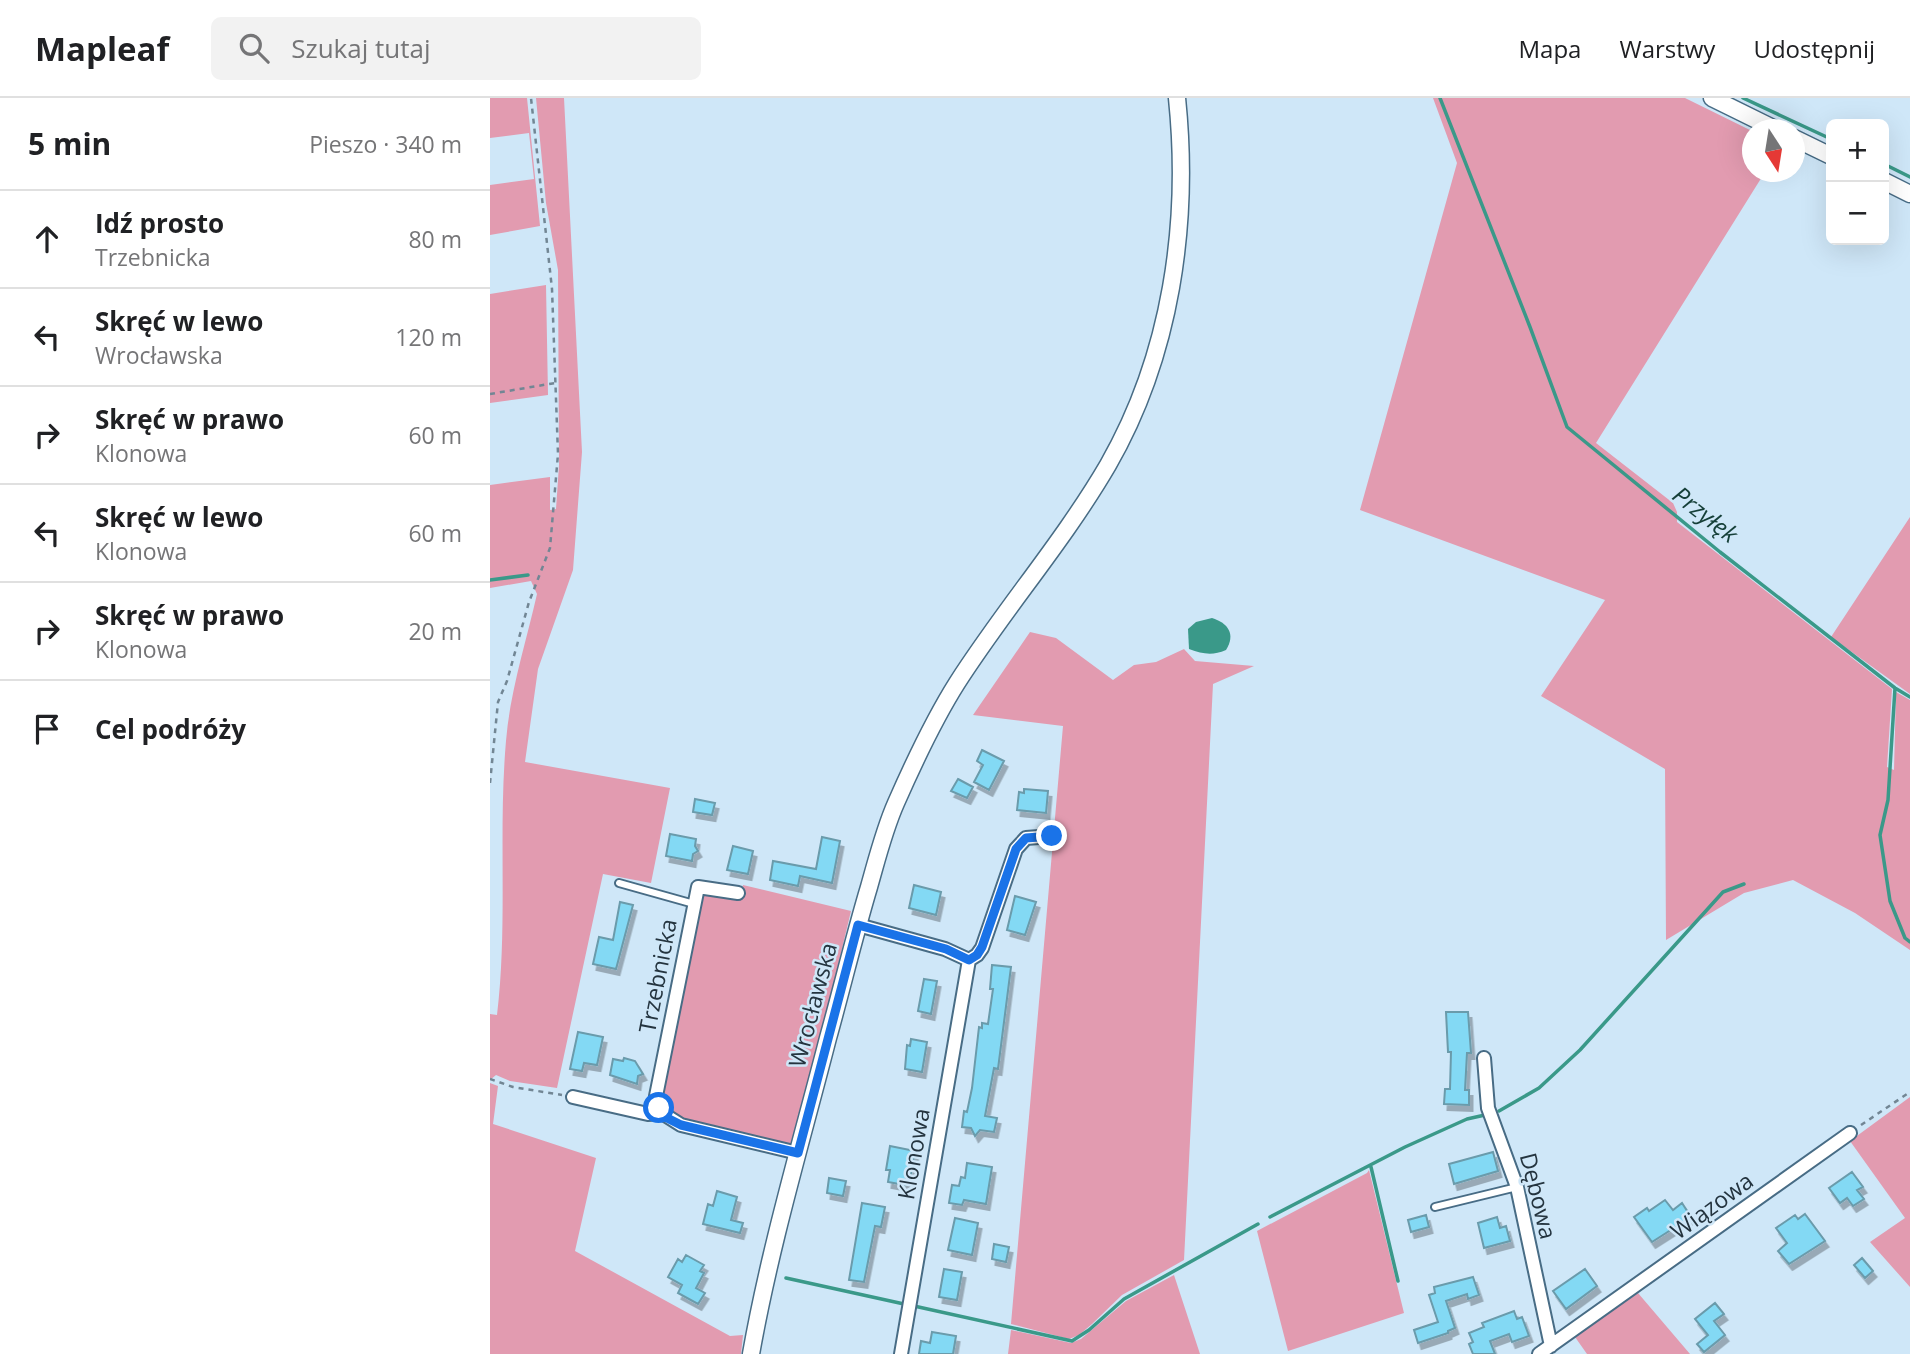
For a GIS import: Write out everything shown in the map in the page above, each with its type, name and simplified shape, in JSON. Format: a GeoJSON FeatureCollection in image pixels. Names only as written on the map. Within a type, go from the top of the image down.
{"type":"FeatureCollection","features":[{"type":"Feature","properties":{"kind":"street","name":"Wrocławska"},"geometry":{"type":"LineString","coordinates":[[751,1354],[760,1305],[798,1153],[858,925],[894,807],[930,728],[958,681],[1087,498],[1108,464],[1138,404],[1164,322],[1176,253],[1182,181],[1177,98]]}},
{"type":"Feature","properties":{"kind":"street"},"geometry":{"type":"LineString","coordinates":[[1712,98],[1755,119]]}},
{"type":"Feature","properties":{"kind":"street"},"geometry":{"type":"LineString","coordinates":[[1805,143],[1826,154]]}},
{"type":"Feature","properties":{"kind":"street"},"geometry":{"type":"LineString","coordinates":[[1886,182],[1910,194]]}},
{"type":"Feature","properties":{"kind":"street","name":"Klonowa"},"geometry":{"type":"LineString","coordinates":[[901,1354],[969,960],[977,955],[982,947],[1016,849],[1026,838],[1052,836]]}},
{"type":"Feature","properties":{"kind":"street","name":"Trzebnicka"},"geometry":{"type":"LineString","coordinates":[[662,1113],[656,1096],[698,887],[738,893]]}},
{"type":"Feature","properties":{"kind":"street"},"geometry":{"type":"LineString","coordinates":[[858,925],[946,949],[969,960]]}},
{"type":"Feature","properties":{"kind":"street","name":"Dębowa"},"geometry":{"type":"LineString","coordinates":[[1484,1058],[1488,1108],[1517,1187],[1551,1346]]}},
{"type":"Feature","properties":{"kind":"street"},"geometry":{"type":"LineString","coordinates":[[573,1097],[648,1114],[662,1113],[681,1125],[798,1153]]}},
{"type":"Feature","properties":{"kind":"street","name":"Wiązowa"},"geometry":{"type":"LineString","coordinates":[[1539,1354],[1850,1133]]}},
{"type":"Feature","properties":{"kind":"lane"},"geometry":{"type":"LineString","coordinates":[[619,883],[694,904]]}},
{"type":"Feature","properties":{"kind":"lane"},"geometry":{"type":"LineString","coordinates":[[1435,1208],[1517,1187]]}},
{"type":"Feature","properties":{"kind":"path"},"geometry":{"type":"LineString","coordinates":[[490,783],[498,702],[507,681],[529,602],[550,548],[558,454],[552,289],[531,98]]}},
{"type":"Feature","properties":{"kind":"path"},"geometry":{"type":"LineString","coordinates":[[490,394],[555,383]]}},
{"type":"Feature","properties":{"kind":"path"},"geometry":{"type":"LineString","coordinates":[[490,1079],[513,1087],[573,1097]]}},
{"type":"Feature","properties":{"kind":"path"},"geometry":{"type":"LineString","coordinates":[[1850,1133],[1910,1091]]}},
{"type":"Feature","properties":{"kind":"shaded area"},"geometry":{"type":"Polygon","coordinates":[[[490,98],[527,98],[540,226],[490,235],[490,185],[534,179],[529,133],[490,138],[490,98]]]}},
{"type":"Feature","properties":{"kind":"shaded area"},"geometry":{"type":"Polygon","coordinates":[[[536,98],[564,98],[582,452],[573,570],[538,669],[525,762],[670,788],[651,883],[603,874],[557,1088],[510,1081],[496,1075],[490,1080],[490,1014],[497,1015],[502,947],[506,741],[515,685],[537,594],[531,581],[490,588],[490,485],[550,477],[550,510],[556,509],[559,465],[558,270],[546,203],[536,98]]]}},
{"type":"Feature","properties":{"kind":"shaded area"},"geometry":{"type":"Polygon","coordinates":[[[1433,98],[1685,98],[1742,126],[1742,182],[1759,182],[1596,443],[1673,503],[1677,522],[1892,689],[1887,767],[1894,770],[1896,692],[1910,700],[1910,950],[1855,913],[1793,880],[1744,893],[1666,940],[1665,769],[1541,696],[1605,600],[1360,510],[1457,163],[1433,98]]]}},
{"type":"Feature","properties":{"kind":"shaded area"},"geometry":{"type":"Polygon","coordinates":[[[546,285],[548,395],[490,403],[490,294],[546,285]]]}},
{"type":"Feature","properties":{"kind":"shaded area"},"geometry":{"type":"Polygon","coordinates":[[[1910,517],[1910,694],[1831,637],[1910,517]]]}},
{"type":"Feature","properties":{"kind":"shaded area"},"geometry":{"type":"Polygon","coordinates":[[[1212,618],[1229,630],[1230,639],[1226,650],[1208,654],[1189,649],[1188,629],[1196,622],[1212,618]]]}},
{"type":"Feature","properties":{"kind":"shaded area"},"geometry":{"type":"Polygon","coordinates":[[[1030,632],[1056,638],[1113,680],[1134,665],[1156,662],[1184,649],[1195,661],[1254,666],[1213,684],[1184,1260],[1122,1295],[1079,1335],[1069,1339],[1011,1324],[1063,726],[973,715],[1030,632]]]}},
{"type":"Feature","properties":{"kind":"shaded area"},"geometry":{"type":"Polygon","coordinates":[[[743,885],[851,911],[796,1141],[788,1147],[669,1115],[661,1092],[699,898],[706,893],[740,896],[743,885]]]}},
{"type":"Feature","properties":{"kind":"shaded area"},"geometry":{"type":"Polygon","coordinates":[[[490,1083],[498,1086],[493,1124],[596,1158],[575,1251],[730,1336],[743,1335],[741,1354],[490,1354],[490,1083]]]}},
{"type":"Feature","properties":{"kind":"shaded area"},"geometry":{"type":"Polygon","coordinates":[[[1910,1097],[1910,1287],[1870,1242],[1905,1218],[1850,1141],[1910,1097]]]}},
{"type":"Feature","properties":{"kind":"shaded area"},"geometry":{"type":"Polygon","coordinates":[[[1369,1170],[1404,1313],[1288,1351],[1257,1231],[1369,1170]]]}},
{"type":"Feature","properties":{"kind":"shaded area"},"geometry":{"type":"Polygon","coordinates":[[[1174,1275],[1200,1354],[1008,1354],[1011,1330],[1071,1343],[1081,1339],[1126,1301],[1174,1275]]]}},
{"type":"Feature","properties":{"kind":"shaded area"},"geometry":{"type":"Polygon","coordinates":[[[1638,1293],[1690,1354],[1587,1354],[1575,1337],[1638,1293]]]}},
{"type":"Feature","properties":{"kind":"building"},"geometry":{"type":"Polygon","coordinates":[[[982,750],[1004,761],[989,790],[974,782],[983,765],[977,761],[982,750]]]}},
{"type":"Feature","properties":{"kind":"building"},"geometry":{"type":"Polygon","coordinates":[[[958,779],[973,787],[967,798],[951,791],[958,779]]]}},
{"type":"Feature","properties":{"kind":"building"},"geometry":{"type":"Polygon","coordinates":[[[1024,789],[1048,791],[1046,813],[1017,810],[1019,792],[1024,793],[1024,789]]]}},
{"type":"Feature","properties":{"kind":"building"},"geometry":{"type":"Polygon","coordinates":[[[695,799],[715,803],[712,815],[693,812],[695,799]]]}},
{"type":"Feature","properties":{"kind":"building"},"geometry":{"type":"Polygon","coordinates":[[[670,834],[696,839],[695,846],[698,851],[693,854],[692,861],[666,856],[670,834]]]}},
{"type":"Feature","properties":{"kind":"building"},"geometry":{"type":"Polygon","coordinates":[[[822,837],[840,841],[832,883],[800,876],[798,886],[770,880],[773,861],[816,869],[822,837]]]}},
{"type":"Feature","properties":{"kind":"building"},"geometry":{"type":"Polygon","coordinates":[[[733,846],[753,851],[748,874],[727,870],[733,846]]]}},
{"type":"Feature","properties":{"kind":"building"},"geometry":{"type":"Polygon","coordinates":[[[914,885],[941,892],[936,915],[909,908],[914,885]]]}},
{"type":"Feature","properties":{"kind":"building"},"geometry":{"type":"Polygon","coordinates":[[[1015,896],[1036,902],[1025,935],[1007,930],[1015,896]]]}},
{"type":"Feature","properties":{"kind":"building"},"geometry":{"type":"Polygon","coordinates":[[[620,902],[633,905],[616,969],[593,964],[599,937],[613,940],[620,902]]]}},
{"type":"Feature","properties":{"kind":"building"},"geometry":{"type":"Polygon","coordinates":[[[992,965],[1011,967],[998,1069],[994,1068],[985,1116],[997,1118],[994,1132],[980,1130],[975,1136],[971,1128],[962,1127],[972,1088],[979,1027],[982,1028],[982,1023],[988,1024],[993,989],[990,989],[992,965]]]}},
{"type":"Feature","properties":{"kind":"building"},"geometry":{"type":"Polygon","coordinates":[[[924,979],[937,981],[931,1014],[918,1011],[924,979]]]}},
{"type":"Feature","properties":{"kind":"building"},"geometry":{"type":"Polygon","coordinates":[[[1446,1012],[1468,1012],[1471,1053],[1467,1053],[1465,1090],[1469,1090],[1469,1105],[1444,1104],[1445,1089],[1450,1089],[1451,1052],[1448,1052],[1446,1012]]]}},
{"type":"Feature","properties":{"kind":"building"},"geometry":{"type":"Polygon","coordinates":[[[578,1032],[603,1037],[597,1065],[584,1063],[582,1071],[570,1069],[578,1032]]]}},
{"type":"Feature","properties":{"kind":"building"},"geometry":{"type":"Polygon","coordinates":[[[911,1039],[927,1042],[922,1072],[905,1069],[907,1045],[910,1046],[911,1039]]]}},
{"type":"Feature","properties":{"kind":"building"},"geometry":{"type":"Polygon","coordinates":[[[624,1058],[635,1061],[643,1074],[638,1076],[637,1084],[610,1075],[613,1059],[623,1061],[624,1058]]]}},
{"type":"Feature","properties":{"kind":"building"},"geometry":{"type":"Polygon","coordinates":[[[890,1146],[915,1151],[911,1174],[907,1173],[905,1185],[888,1182],[890,1170],[886,1170],[890,1146]]]}},
{"type":"Feature","properties":{"kind":"building"},"geometry":{"type":"Polygon","coordinates":[[[1493,1152],[1498,1171],[1454,1184],[1449,1164],[1493,1152]]]}},
{"type":"Feature","properties":{"kind":"building"},"geometry":{"type":"Polygon","coordinates":[[[967,1163],[992,1167],[986,1204],[964,1200],[962,1205],[949,1203],[952,1185],[959,1186],[961,1177],[965,1178],[967,1163]]]}},
{"type":"Feature","properties":{"kind":"building"},"geometry":{"type":"Polygon","coordinates":[[[1852,1172],[1863,1187],[1857,1190],[1864,1199],[1853,1206],[1847,1198],[1840,1203],[1829,1188],[1852,1172]]]}},
{"type":"Feature","properties":{"kind":"building"},"geometry":{"type":"Polygon","coordinates":[[[829,1178],[846,1181],[843,1196],[827,1193],[829,1178]]]}},
{"type":"Feature","properties":{"kind":"building"},"geometry":{"type":"Polygon","coordinates":[[[717,1191],[737,1197],[731,1220],[743,1223],[740,1233],[703,1224],[708,1204],[713,1206],[717,1191]]]}},
{"type":"Feature","properties":{"kind":"building"},"geometry":{"type":"Polygon","coordinates":[[[1665,1200],[1673,1210],[1682,1203],[1691,1217],[1652,1242],[1634,1217],[1665,1200]]]}},
{"type":"Feature","properties":{"kind":"building"},"geometry":{"type":"Polygon","coordinates":[[[862,1203],[885,1207],[881,1227],[875,1226],[864,1282],[849,1280],[862,1203]]]}},
{"type":"Feature","properties":{"kind":"building"},"geometry":{"type":"Polygon","coordinates":[[[1805,1214],[1825,1241],[1789,1264],[1778,1251],[1787,1243],[1776,1228],[1795,1215],[1798,1219],[1805,1214]]]}},
{"type":"Feature","properties":{"kind":"building"},"geometry":{"type":"Polygon","coordinates":[[[1426,1215],[1429,1227],[1411,1232],[1408,1220],[1426,1215]]]}},
{"type":"Feature","properties":{"kind":"building"},"geometry":{"type":"Polygon","coordinates":[[[1497,1217],[1500,1228],[1506,1226],[1510,1241],[1484,1248],[1478,1223],[1497,1217]]]}},
{"type":"Feature","properties":{"kind":"building"},"geometry":{"type":"Polygon","coordinates":[[[955,1218],[978,1223],[972,1255],[948,1250],[955,1218]]]}},
{"type":"Feature","properties":{"kind":"building"},"geometry":{"type":"Polygon","coordinates":[[[994,1244],[1009,1247],[1006,1262],[992,1259],[994,1244]]]}},
{"type":"Feature","properties":{"kind":"building"},"geometry":{"type":"Polygon","coordinates":[[[686,1255],[704,1265],[700,1271],[704,1273],[696,1288],[705,1293],[698,1304],[678,1293],[682,1285],[668,1277],[678,1259],[682,1262],[686,1255]]]}},
{"type":"Feature","properties":{"kind":"building"},"geometry":{"type":"Polygon","coordinates":[[[1862,1258],[1873,1271],[1865,1278],[1854,1265],[1862,1258]]]}},
{"type":"Feature","properties":{"kind":"building"},"geometry":{"type":"Polygon","coordinates":[[[944,1269],[962,1272],[957,1300],[939,1297],[944,1269]]]}},
{"type":"Feature","properties":{"kind":"building"},"geometry":{"type":"Polygon","coordinates":[[[1585,1269],[1597,1286],[1566,1309],[1553,1291],[1585,1269]]]}},
{"type":"Feature","properties":{"kind":"building"},"geometry":{"type":"Polygon","coordinates":[[[1473,1277],[1479,1295],[1468,1299],[1467,1294],[1446,1301],[1455,1328],[1418,1343],[1414,1330],[1438,1322],[1429,1295],[1435,1293],[1434,1287],[1473,1277]]]}},
{"type":"Feature","properties":{"kind":"building"},"geometry":{"type":"Polygon","coordinates":[[[1715,1303],[1724,1314],[1714,1321],[1725,1335],[1704,1352],[1697,1344],[1708,1335],[1695,1319],[1715,1303]]]}},
{"type":"Feature","properties":{"kind":"building"},"geometry":{"type":"Polygon","coordinates":[[[1514,1311],[1517,1319],[1522,1317],[1529,1336],[1512,1342],[1509,1334],[1490,1341],[1495,1354],[1473,1354],[1469,1344],[1473,1342],[1469,1333],[1484,1327],[1482,1323],[1514,1311]]]}},
{"type":"Feature","properties":{"kind":"building"},"geometry":{"type":"Polygon","coordinates":[[[932,1332],[956,1336],[953,1354],[919,1354],[921,1341],[930,1343],[932,1332]]]}},
{"type":"Feature","properties":{"kind":"waterway","name":"Przyłęk"},"geometry":{"type":"LineString","coordinates":[[1440,98],[1567,427],[1720,552],[1910,697]]}},
{"type":"Feature","properties":{"kind":"waterway"},"geometry":{"type":"LineString","coordinates":[[1743,98],[1826,137]]}},
{"type":"Feature","properties":{"kind":"waterway"},"geometry":{"type":"LineString","coordinates":[[1889,166],[1910,177]]}},
{"type":"Feature","properties":{"kind":"waterway"},"geometry":{"type":"LineString","coordinates":[[490,580],[528,575]]}},
{"type":"Feature","properties":{"kind":"waterway","name":"Przyłęk"},"geometry":{"type":"LineString","coordinates":[[1895,688],[1888,800],[1880,835],[1890,901],[1905,938],[1910,942]]}},
{"type":"Feature","properties":{"kind":"waterway"},"geometry":{"type":"LineString","coordinates":[[1499,1111],[1539,1088],[1580,1050],[1723,892],[1744,884]]}},
{"type":"Feature","properties":{"kind":"waterway"},"geometry":{"type":"LineString","coordinates":[[1270,1217],[1405,1147],[1467,1119],[1485,1115]]}},
{"type":"Feature","properties":{"kind":"waterway"},"geometry":{"type":"LineString","coordinates":[[1371,1167],[1398,1281]]}},
{"type":"Feature","properties":{"kind":"waterway"},"geometry":{"type":"LineString","coordinates":[[914,1306],[1072,1341],[1089,1330],[1124,1299],[1258,1224]]}},
{"type":"Feature","properties":{"kind":"waterway"},"geometry":{"type":"LineString","coordinates":[[786,1278],[904,1304]]}},
{"type":"Feature","properties":{"kind":"route"},"geometry":{"type":"LineString","coordinates":[[659,1108],[667,1118],[681,1125],[798,1153],[858,925],[946,949],[969,960],[977,955],[982,947],[1016,849],[1026,838],[1052,836]]}}]}
